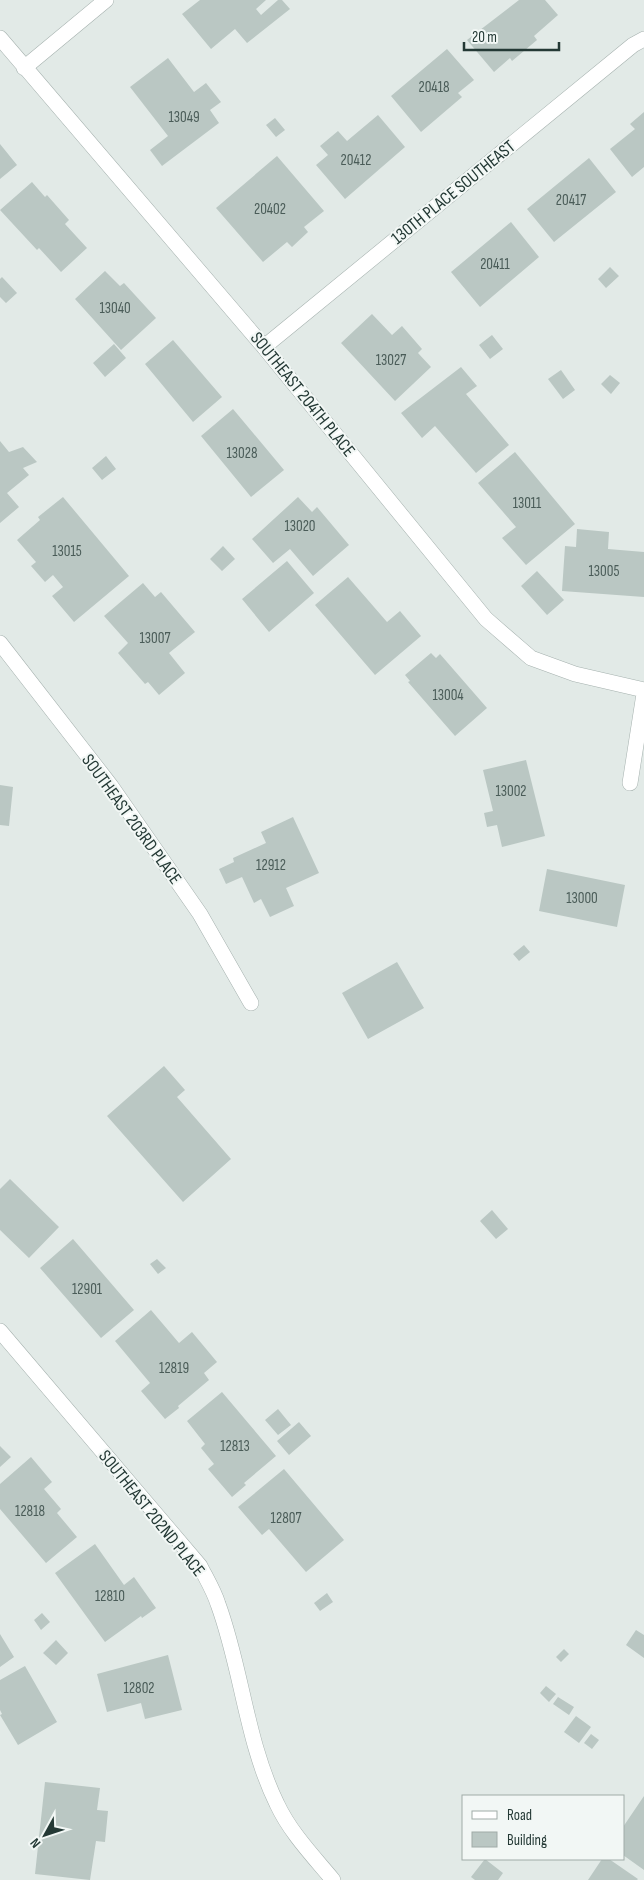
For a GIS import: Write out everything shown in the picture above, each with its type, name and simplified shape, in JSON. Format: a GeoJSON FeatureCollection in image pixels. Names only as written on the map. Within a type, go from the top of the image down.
{"type":"FeatureCollection","features":[{"type":"Feature","properties":{"kind":"street"},"geometry":{"type":"LineString","coordinates":[[24,68],[106,0]]}},
{"type":"Feature","properties":{"kind":"street","name":"SOUTHEAST 204TH PLACE"},"geometry":{"type":"LineString","coordinates":[[0,38],[264,347],[486,619],[531,658],[575,674],[644,692],[630,783]]}},
{"type":"Feature","properties":{"kind":"street","name":"130TH PLACE SOUTHEAST"},"geometry":{"type":"LineString","coordinates":[[264,347],[625,51],[644,39]]}},
{"type":"Feature","properties":{"kind":"street","name":"SOUTHEAST 203RD PLACE"},"geometry":{"type":"LineString","coordinates":[[0,644],[122,802],[200,914],[251,1004]]}},
{"type":"Feature","properties":{"kind":"street","name":"SOUTHEAST 202ND PLACE"},"geometry":{"type":"LineString","coordinates":[[0,1331],[200,1566],[218,1602],[260,1762],[277,1805],[300,1841],[333,1880]]}},
{"type":"Feature","properties":{"kind":"building"},"geometry":{"type":"Polygon","coordinates":[[[200,0],[266,0],[256,9],[261,15],[278,0],[282,0],[290,9],[247,43],[235,29],[211,49],[182,14],[200,0]]]}},
{"type":"Feature","properties":{"kind":"building"},"geometry":{"type":"Polygon","coordinates":[[[519,0],[545,0],[558,15],[534,36],[537,40],[512,61],[510,58],[494,72],[467,40],[519,0]]]}},
{"type":"Feature","properties":{"kind":"building"},"geometry":{"type":"Polygon","coordinates":[[[447,49],[474,80],[458,93],[462,97],[421,132],[391,96],[447,49]]]}},
{"type":"Feature","properties":{"kind":"building"},"geometry":{"type":"Polygon","coordinates":[[[168,58],[194,92],[206,83],[221,102],[210,110],[219,123],[162,166],[150,150],[168,136],[130,87],[168,58]]]}},
{"type":"Feature","properties":{"kind":"building"},"geometry":{"type":"Polygon","coordinates":[[[644,112],[644,167],[632,177],[610,149],[635,129],[630,124],[644,112]]]}},
{"type":"Feature","properties":{"kind":"building"},"geometry":{"type":"Polygon","coordinates":[[[378,115],[405,147],[345,199],[316,165],[328,155],[320,146],[338,131],[347,141],[378,115]]]}},
{"type":"Feature","properties":{"kind":"building"},"geometry":{"type":"Polygon","coordinates":[[[275,118],[285,130],[276,137],[266,125],[275,118]]]}},
{"type":"Feature","properties":{"kind":"building"},"geometry":{"type":"Polygon","coordinates":[[[0,144],[17,165],[0,179],[0,144]]]}},
{"type":"Feature","properties":{"kind":"building"},"geometry":{"type":"Polygon","coordinates":[[[277,156],[324,211],[304,227],[308,232],[292,247],[287,242],[263,262],[216,208],[277,156]]]}},
{"type":"Feature","properties":{"kind":"building"},"geometry":{"type":"Polygon","coordinates":[[[589,158],[616,192],[554,242],[527,209],[589,158]]]}},
{"type":"Feature","properties":{"kind":"building"},"geometry":{"type":"Polygon","coordinates":[[[32,182],[45,197],[47,195],[69,220],[65,224],[87,248],[61,272],[39,248],[37,250],[0,210],[32,182]]]}},
{"type":"Feature","properties":{"kind":"building"},"geometry":{"type":"Polygon","coordinates":[[[511,222],[539,257],[480,307],[451,272],[511,222]]]}},
{"type":"Feature","properties":{"kind":"building"},"geometry":{"type":"Polygon","coordinates":[[[610,267],[619,276],[606,288],[598,279],[610,267]]]}},
{"type":"Feature","properties":{"kind":"building"},"geometry":{"type":"Polygon","coordinates":[[[105,271],[120,286],[124,283],[156,318],[121,350],[75,299],[105,271]]]}},
{"type":"Feature","properties":{"kind":"building"},"geometry":{"type":"Polygon","coordinates":[[[2,277],[17,293],[6,303],[0,297],[0,279],[2,277]]]}},
{"type":"Feature","properties":{"kind":"building"},"geometry":{"type":"Polygon","coordinates":[[[372,314],[392,335],[402,326],[422,349],[418,353],[431,367],[395,401],[341,343],[372,314]]]}},
{"type":"Feature","properties":{"kind":"building"},"geometry":{"type":"Polygon","coordinates":[[[492,335],[503,349],[490,359],[479,345],[492,335]]]}},
{"type":"Feature","properties":{"kind":"building"},"geometry":{"type":"Polygon","coordinates":[[[173,340],[222,397],[193,422],[145,364],[173,340]]]}},
{"type":"Feature","properties":{"kind":"building"},"geometry":{"type":"Polygon","coordinates":[[[114,344],[126,358],[105,377],[93,363],[114,344]]]}},
{"type":"Feature","properties":{"kind":"building"},"geometry":{"type":"Polygon","coordinates":[[[461,367],[477,386],[466,394],[509,445],[476,473],[435,426],[422,438],[401,413],[461,367]]]}},
{"type":"Feature","properties":{"kind":"building"},"geometry":{"type":"Polygon","coordinates":[[[561,370],[575,390],[563,399],[548,379],[561,370]]]}},
{"type":"Feature","properties":{"kind":"building"},"geometry":{"type":"Polygon","coordinates":[[[610,375],[620,383],[611,394],[601,384],[610,375]]]}},
{"type":"Feature","properties":{"kind":"building"},"geometry":{"type":"Polygon","coordinates":[[[233,409],[284,470],[251,497],[201,436],[233,409]]]}},
{"type":"Feature","properties":{"kind":"building"},"geometry":{"type":"Polygon","coordinates":[[[0,441],[9,452],[23,447],[37,462],[23,468],[29,475],[7,493],[19,507],[0,523],[0,441]]]}},
{"type":"Feature","properties":{"kind":"building"},"geometry":{"type":"Polygon","coordinates":[[[515,452],[575,524],[526,565],[502,538],[516,527],[478,483],[515,452]]]}},
{"type":"Feature","properties":{"kind":"building"},"geometry":{"type":"Polygon","coordinates":[[[106,456],[116,469],[102,480],[92,468],[106,456]]]}},
{"type":"Feature","properties":{"kind":"building"},"geometry":{"type":"Polygon","coordinates":[[[63,497],[129,576],[74,622],[52,596],[63,587],[53,575],[45,582],[31,566],[36,562],[17,540],[40,520],[38,517],[63,497]]]}},
{"type":"Feature","properties":{"kind":"building"},"geometry":{"type":"Polygon","coordinates":[[[298,497],[312,512],[317,507],[349,545],[313,576],[290,549],[273,563],[252,539],[298,497]]]}},
{"type":"Feature","properties":{"kind":"building"},"geometry":{"type":"Polygon","coordinates":[[[577,529],[609,532],[608,549],[644,552],[644,597],[562,591],[565,546],[576,547],[577,529]]]}},
{"type":"Feature","properties":{"kind":"building"},"geometry":{"type":"Polygon","coordinates":[[[223,546],[235,559],[222,571],[210,559],[223,546]]]}},
{"type":"Feature","properties":{"kind":"building"},"geometry":{"type":"Polygon","coordinates":[[[287,561],[314,593],[269,632],[242,599],[287,561]]]}},
{"type":"Feature","properties":{"kind":"building"},"geometry":{"type":"Polygon","coordinates":[[[537,571],[564,600],[547,615],[521,586],[537,571]]]}},
{"type":"Feature","properties":{"kind":"building"},"geometry":{"type":"Polygon","coordinates":[[[348,577],[387,622],[400,611],[421,636],[375,675],[315,605],[348,577]]]}},
{"type":"Feature","properties":{"kind":"building"},"geometry":{"type":"Polygon","coordinates":[[[143,583],[155,597],[161,592],[195,632],[169,653],[185,673],[159,695],[148,682],[145,684],[118,653],[128,643],[104,616],[143,583]]]}},
{"type":"Feature","properties":{"kind":"building"},"geometry":{"type":"Polygon","coordinates":[[[431,653],[436,658],[440,654],[487,708],[455,736],[408,682],[410,681],[405,675],[431,653]]]}},
{"type":"Feature","properties":{"kind":"building"},"geometry":{"type":"Polygon","coordinates":[[[526,760],[545,836],[502,847],[497,825],[487,827],[484,813],[493,811],[483,770],[526,760]]]}},
{"type":"Feature","properties":{"kind":"building"},"geometry":{"type":"Polygon","coordinates":[[[0,785],[13,787],[9,826],[0,825],[0,785]]]}},
{"type":"Feature","properties":{"kind":"building"},"geometry":{"type":"Polygon","coordinates":[[[293,817],[319,873],[286,888],[294,906],[270,917],[261,899],[254,903],[242,877],[226,884],[219,869],[234,862],[233,858],[266,843],[261,832],[293,817]]]}},
{"type":"Feature","properties":{"kind":"building"},"geometry":{"type":"Polygon","coordinates":[[[547,869],[625,885],[617,927],[539,911],[547,869]]]}},
{"type":"Feature","properties":{"kind":"building"},"geometry":{"type":"Polygon","coordinates":[[[524,945],[530,952],[519,961],[513,954],[524,945]]]}},
{"type":"Feature","properties":{"kind":"building"},"geometry":{"type":"Polygon","coordinates":[[[397,962],[424,1008],[368,1039],[342,993],[397,962]]]}},
{"type":"Feature","properties":{"kind":"building"},"geometry":{"type":"Polygon","coordinates":[[[164,1066],[185,1090],[177,1097],[231,1159],[183,1202],[107,1116],[164,1066]]]}},
{"type":"Feature","properties":{"kind":"building"},"geometry":{"type":"Polygon","coordinates":[[[10,1179],[59,1227],[29,1258],[0,1230],[0,1189],[10,1179]]]}},
{"type":"Feature","properties":{"kind":"building"},"geometry":{"type":"Polygon","coordinates":[[[492,1210],[508,1229],[496,1239],[480,1221],[492,1210]]]}},
{"type":"Feature","properties":{"kind":"building"},"geometry":{"type":"Polygon","coordinates":[[[73,1239],[134,1310],[101,1338],[40,1268],[73,1239]]]}},
{"type":"Feature","properties":{"kind":"building"},"geometry":{"type":"Polygon","coordinates":[[[157,1259],[166,1268],[158,1274],[150,1264],[157,1259]]]}},
{"type":"Feature","properties":{"kind":"building"},"geometry":{"type":"Polygon","coordinates":[[[151,1310],[179,1343],[192,1332],[217,1362],[204,1373],[209,1380],[165,1419],[141,1391],[150,1383],[115,1341],[151,1310]]]}},
{"type":"Feature","properties":{"kind":"building"},"geometry":{"type":"Polygon","coordinates":[[[222,1392],[276,1456],[244,1483],[246,1485],[232,1497],[208,1469],[214,1464],[201,1448],[205,1444],[187,1421],[222,1392]]]}},
{"type":"Feature","properties":{"kind":"building"},"geometry":{"type":"Polygon","coordinates":[[[278,1409],[291,1425],[278,1435],[265,1420],[278,1409]]]}},
{"type":"Feature","properties":{"kind":"building"},"geometry":{"type":"Polygon","coordinates":[[[299,1422],[311,1436],[289,1455],[277,1441],[299,1422]]]}},
{"type":"Feature","properties":{"kind":"building"},"geometry":{"type":"Polygon","coordinates":[[[0,1446],[11,1457],[0,1467],[0,1446]]]}},
{"type":"Feature","properties":{"kind":"building"},"geometry":{"type":"Polygon","coordinates":[[[31,1457],[52,1482],[44,1489],[61,1509],[57,1513],[77,1537],[46,1563],[0,1509],[0,1484],[31,1457]]]}},
{"type":"Feature","properties":{"kind":"building"},"geometry":{"type":"Polygon","coordinates":[[[284,1469],[344,1540],[306,1572],[269,1529],[262,1535],[238,1507],[284,1469]]]}},
{"type":"Feature","properties":{"kind":"building"},"geometry":{"type":"Polygon","coordinates":[[[95,1544],[124,1585],[134,1577],[156,1608],[142,1618],[141,1616],[105,1642],[55,1573],[95,1544]]]}},
{"type":"Feature","properties":{"kind":"building"},"geometry":{"type":"Polygon","coordinates":[[[327,1593],[333,1602],[320,1611],[314,1603],[327,1593]]]}},
{"type":"Feature","properties":{"kind":"building"},"geometry":{"type":"Polygon","coordinates":[[[42,1613],[50,1622],[41,1630],[34,1620],[42,1613]]]}},
{"type":"Feature","properties":{"kind":"building"},"geometry":{"type":"Polygon","coordinates":[[[636,1630],[644,1635],[644,1658],[626,1645],[636,1630]]]}},
{"type":"Feature","properties":{"kind":"building"},"geometry":{"type":"Polygon","coordinates":[[[0,1634],[14,1657],[0,1667],[0,1634]]]}},
{"type":"Feature","properties":{"kind":"building"},"geometry":{"type":"Polygon","coordinates":[[[56,1640],[68,1653],[56,1665],[43,1653],[56,1640]]]}},
{"type":"Feature","properties":{"kind":"building"},"geometry":{"type":"Polygon","coordinates":[[[564,1649],[569,1654],[561,1662],[556,1657],[564,1649]]]}},
{"type":"Feature","properties":{"kind":"building"},"geometry":{"type":"Polygon","coordinates":[[[168,1655],[182,1710],[145,1719],[141,1703],[107,1712],[97,1674],[168,1655]]]}},
{"type":"Feature","properties":{"kind":"building"},"geometry":{"type":"Polygon","coordinates":[[[25,1666],[57,1722],[18,1745],[0,1715],[2,1714],[0,1710],[0,1680],[25,1666]]]}},
{"type":"Feature","properties":{"kind":"building"},"geometry":{"type":"Polygon","coordinates":[[[546,1686],[556,1694],[549,1702],[540,1693],[546,1686]]]}},
{"type":"Feature","properties":{"kind":"building"},"geometry":{"type":"Polygon","coordinates":[[[558,1697],[574,1707],[569,1715],[553,1704],[558,1697]]]}},
{"type":"Feature","properties":{"kind":"building"},"geometry":{"type":"Polygon","coordinates":[[[576,1716],[591,1727],[579,1743],[564,1732],[576,1716]]]}},
{"type":"Feature","properties":{"kind":"building"},"geometry":{"type":"Polygon","coordinates":[[[591,1734],[599,1740],[592,1749],[584,1743],[591,1734]]]}},
{"type":"Feature","properties":{"kind":"building"},"geometry":{"type":"Polygon","coordinates":[[[45,1782],[100,1788],[97,1810],[108,1811],[105,1842],[96,1841],[90,1880],[35,1874],[45,1782]]]}},
{"type":"Feature","properties":{"kind":"building"},"geometry":{"type":"Polygon","coordinates":[[[644,1796],[644,1870],[624,1856],[624,1826],[644,1796]]]}},
{"type":"Feature","properties":{"kind":"building"},"geometry":{"type":"Polygon","coordinates":[[[484,1860],[503,1873],[498,1880],[475,1880],[471,1877],[484,1860]]]}},
{"type":"Feature","properties":{"kind":"building"},"geometry":{"type":"Polygon","coordinates":[[[601,1860],[610,1860],[638,1879],[637,1880],[588,1880],[601,1860]]]}}]}
